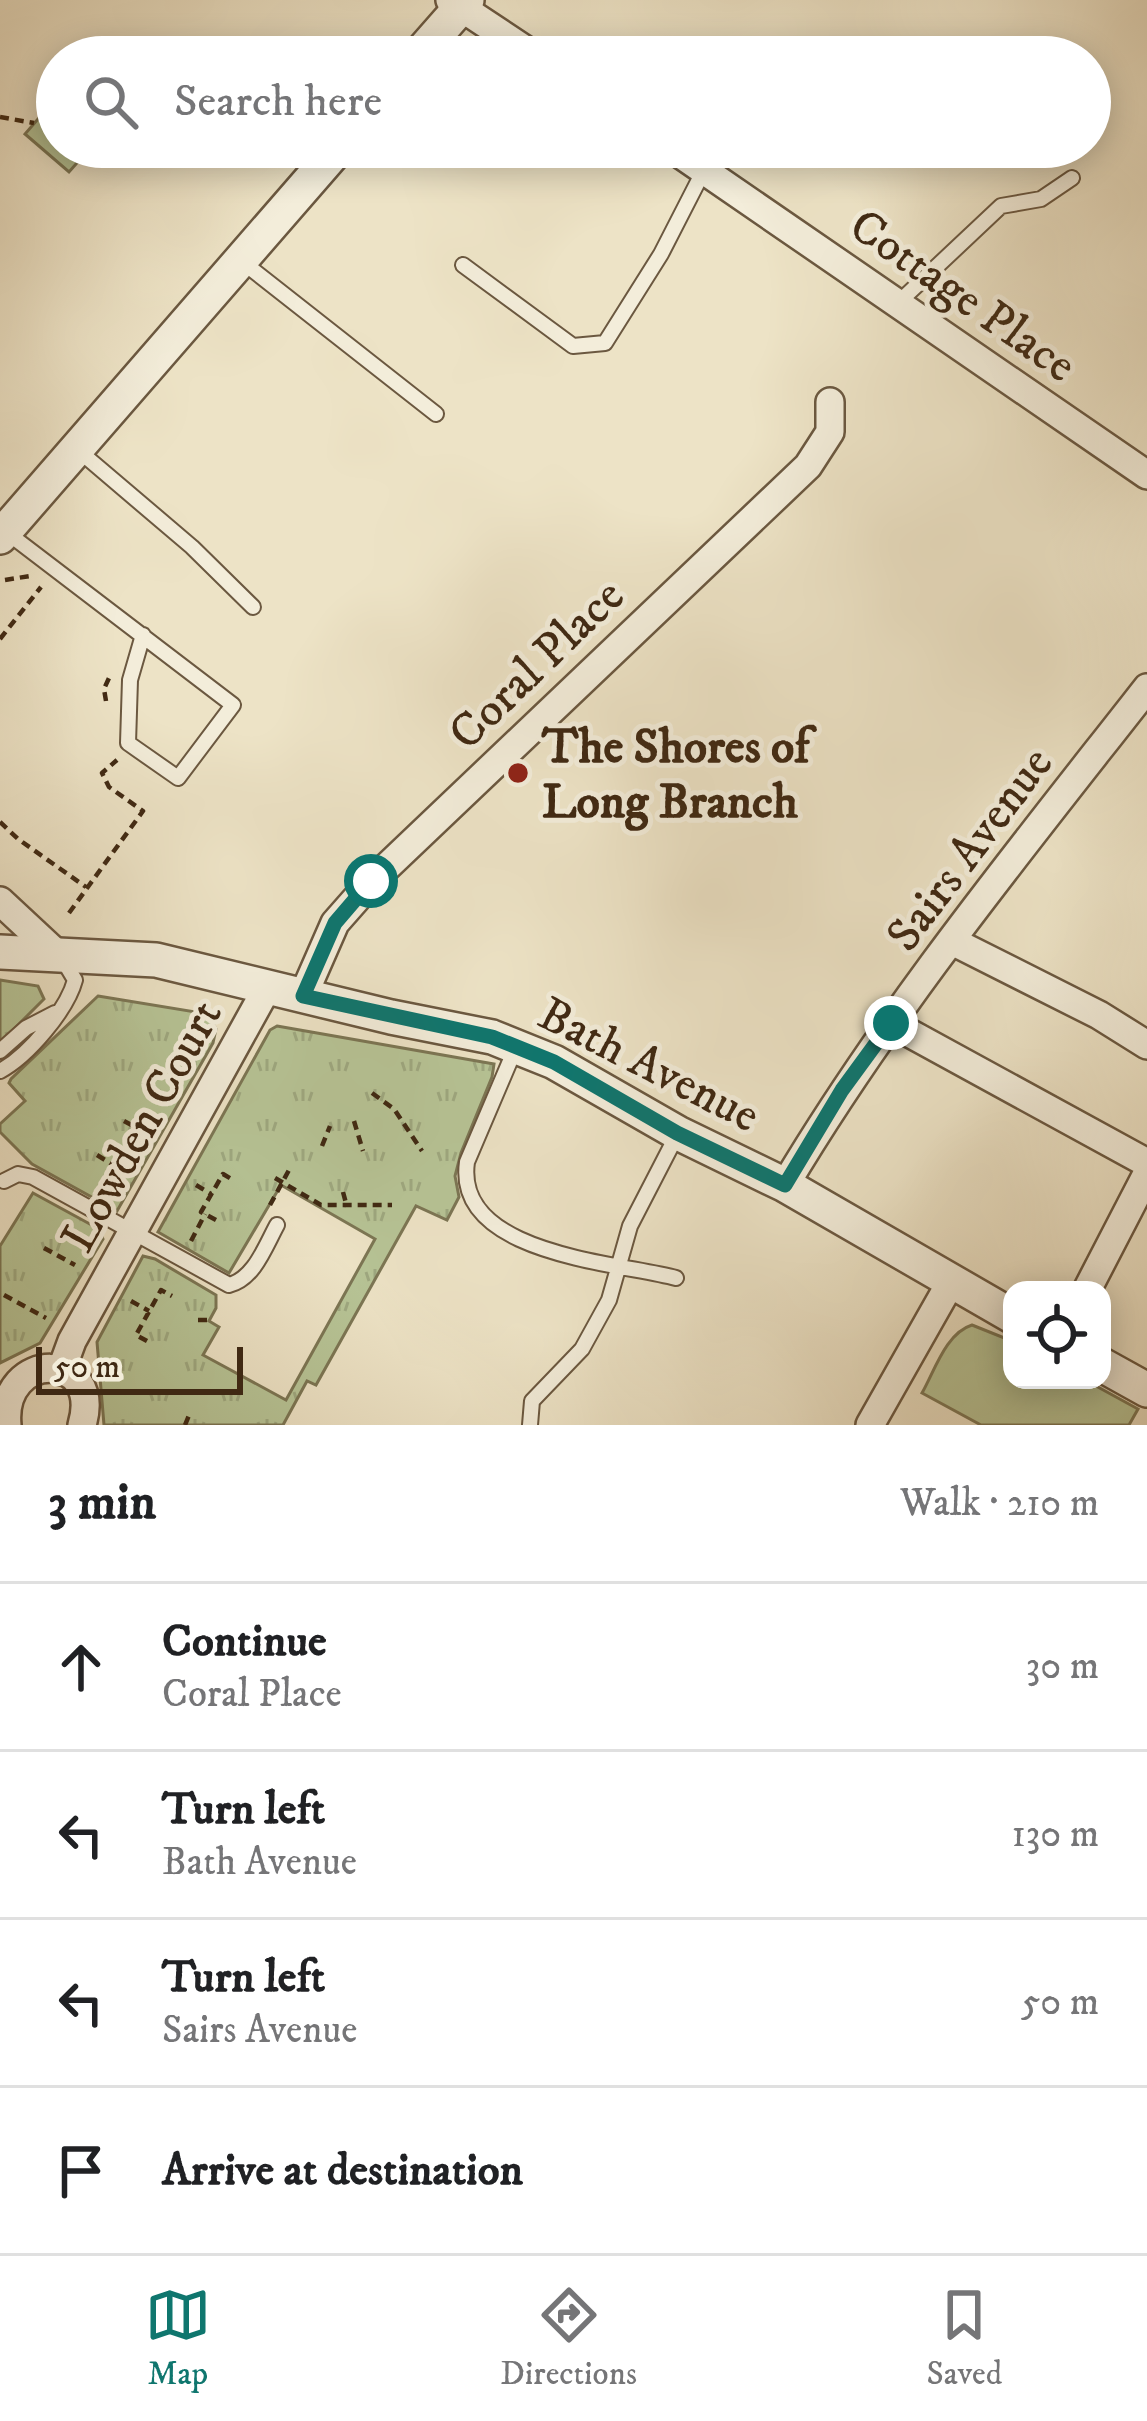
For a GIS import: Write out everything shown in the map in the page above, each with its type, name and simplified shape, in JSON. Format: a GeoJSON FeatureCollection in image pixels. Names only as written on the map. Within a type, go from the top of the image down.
{"type":"FeatureCollection","features":[{"type":"Feature","properties":{"kind":"street"},"geometry":{"type":"LineString","coordinates":[[433,36],[459,2],[507,36]]}},
{"type":"Feature","properties":{"kind":"street"},"geometry":{"type":"LineString","coordinates":[[3,534],[321,168]]}},
{"type":"Feature","properties":{"kind":"street","name":"Cottage Place"},"geometry":{"type":"LineString","coordinates":[[701,168],[1147,475]]}},
{"type":"Feature","properties":{"kind":"street","name":"Coral Place"},"geometry":{"type":"LineString","coordinates":[[303,996],[335,923],[371,881],[808,466],[830,432],[830,402]]}},
{"type":"Feature","properties":{"kind":"street","name":"Sairs Avenue"},"geometry":{"type":"LineString","coordinates":[[785,1185],[842,1090],[1147,688]]}},
{"type":"Feature","properties":{"kind":"street"},"geometry":{"type":"LineString","coordinates":[[0,942],[9,927],[2,903]]}},
{"type":"Feature","properties":{"kind":"street"},"geometry":{"type":"LineString","coordinates":[[2,903],[58,955]]}},
{"type":"Feature","properties":{"kind":"street"},"geometry":{"type":"LineString","coordinates":[[952,941],[1099,1015],[1147,1045]]}},
{"type":"Feature","properties":{"kind":"street","name":"Bath Avenue"},"geometry":{"type":"LineString","coordinates":[[0,952],[156,960],[472,1032],[516,1047],[554,1062],[677,1133],[785,1185],[1003,1311]]}},
{"type":"Feature","properties":{"kind":"street","name":"Lowden Court"},"geometry":{"type":"LineString","coordinates":[[61,1371],[72,1341],[267,988]]}},
{"type":"Feature","properties":{"kind":"street"},"geometry":{"type":"LineString","coordinates":[[891,1023],[1147,1163]]}},
{"type":"Feature","properties":{"kind":"street"},"geometry":{"type":"LineString","coordinates":[[1093,1281],[1147,1174]]}},
{"type":"Feature","properties":{"kind":"street"},"geometry":{"type":"LineString","coordinates":[[871,1425],[951,1282]]}},
{"type":"Feature","properties":{"kind":"street"},"geometry":{"type":"LineString","coordinates":[[7,1425],[5,1398],[19,1376],[34,1368],[61,1371],[75,1381],[83,1396],[82,1425]]}},
{"type":"Feature","properties":{"kind":"street"},"geometry":{"type":"LineString","coordinates":[[1111,1370],[1147,1390]]}},
{"type":"Feature","properties":{"kind":"lane"},"geometry":{"type":"LineString","coordinates":[[463,266],[573,346],[605,343],[662,254],[704,170]]}},
{"type":"Feature","properties":{"kind":"lane"},"geometry":{"type":"LineString","coordinates":[[898,303],[1000,206],[1040,199],[1072,178]]}},
{"type":"Feature","properties":{"kind":"lane"},"geometry":{"type":"LineString","coordinates":[[240,260],[436,414]]}},
{"type":"Feature","properties":{"kind":"lane"},"geometry":{"type":"LineString","coordinates":[[77,448],[192,547],[253,607]]}},
{"type":"Feature","properties":{"kind":"lane"},"geometry":{"type":"LineString","coordinates":[[3,534],[143,634],[233,705],[178,778],[128,743],[130,680],[143,634]]}},
{"type":"Feature","properties":{"kind":"lane"},"geometry":{"type":"LineString","coordinates":[[58,955],[75,980],[66,1000]]}},
{"type":"Feature","properties":{"kind":"lane"},"geometry":{"type":"LineString","coordinates":[[0,1072],[39,1041],[80,983],[101,968],[156,960]]}},
{"type":"Feature","properties":{"kind":"lane"},"geometry":{"type":"LineString","coordinates":[[0,1051],[26,1028],[56,1013]]}},
{"type":"Feature","properties":{"kind":"lane"},"geometry":{"type":"LineString","coordinates":[[516,1047],[467,1162],[464,1179],[470,1198],[490,1222],[538,1246],[676,1279]]}},
{"type":"Feature","properties":{"kind":"lane"},"geometry":{"type":"LineString","coordinates":[[530,1425],[532,1402],[582,1349],[609,1300],[630,1226],[677,1133]]}},
{"type":"Feature","properties":{"kind":"lane"},"geometry":{"type":"LineString","coordinates":[[4,1181],[18,1174],[32,1177],[229,1285],[250,1272],[277,1225]]}},
{"type":"Feature","properties":{"kind":"path"},"geometry":{"type":"LineString","coordinates":[[0,117],[34,123]]}},
{"type":"Feature","properties":{"kind":"path"},"geometry":{"type":"LineString","coordinates":[[0,639],[45,583],[30,576],[5,580]]}},
{"type":"Feature","properties":{"kind":"path"},"geometry":{"type":"LineString","coordinates":[[108,710],[104,689],[115,671]]}},
{"type":"Feature","properties":{"kind":"path"},"geometry":{"type":"LineString","coordinates":[[69,914],[143,812],[106,782],[102,773],[118,761],[115,754]]}},
{"type":"Feature","properties":{"kind":"path"},"geometry":{"type":"LineString","coordinates":[[0,822],[88,888]]}},
{"type":"Feature","properties":{"kind":"path"},"geometry":{"type":"LineString","coordinates":[[372,1093],[394,1109],[422,1151]]}},
{"type":"Feature","properties":{"kind":"path"},"geometry":{"type":"LineString","coordinates":[[124,1121],[148,1134]]}},
{"type":"Feature","properties":{"kind":"path"},"geometry":{"type":"LineString","coordinates":[[354,1121],[363,1151]]}},
{"type":"Feature","properties":{"kind":"path"},"geometry":{"type":"LineString","coordinates":[[322,1146],[330,1126]]}},
{"type":"Feature","properties":{"kind":"path"},"geometry":{"type":"LineString","coordinates":[[97,1155],[127,1173]]}},
{"type":"Feature","properties":{"kind":"path"},"geometry":{"type":"LineString","coordinates":[[216,1220],[202,1212],[223,1174],[233,1180]]}},
{"type":"Feature","properties":{"kind":"path"},"geometry":{"type":"LineString","coordinates":[[274,1178],[320,1205],[392,1204]]}},
{"type":"Feature","properties":{"kind":"path"},"geometry":{"type":"LineString","coordinates":[[196,1185],[211,1195]]}},
{"type":"Feature","properties":{"kind":"path"},"geometry":{"type":"LineString","coordinates":[[343,1192],[347,1207]]}},
{"type":"Feature","properties":{"kind":"path"},"geometry":{"type":"LineString","coordinates":[[185,1250],[206,1214]]}},
{"type":"Feature","properties":{"kind":"path"},"geometry":{"type":"LineString","coordinates":[[44,1248],[75,1265]]}},
{"type":"Feature","properties":{"kind":"path"},"geometry":{"type":"LineString","coordinates":[[147,1341],[136,1335],[149,1311],[161,1290],[172,1296]]}},
{"type":"Feature","properties":{"kind":"path"},"geometry":{"type":"LineString","coordinates":[[4,1295],[46,1318]]}},
{"type":"Feature","properties":{"kind":"path"},"geometry":{"type":"LineString","coordinates":[[131,1300],[149,1311]]}},
{"type":"Feature","properties":{"kind":"path"},"geometry":{"type":"LineString","coordinates":[[198,1320],[209,1320]]}},
{"type":"Feature","properties":{"kind":"path"},"geometry":{"type":"LineString","coordinates":[[185,1425],[190,1414]]}},
{"type":"Feature","properties":{"kind":"green space"},"geometry":{"type":"Polygon","coordinates":[[[36,121],[36,144],[25,134],[36,121]]]}},
{"type":"Feature","properties":{"kind":"green space"},"geometry":{"type":"Polygon","coordinates":[[[0,980],[38,986],[44,999],[0,1043],[0,980]]]}},
{"type":"Feature","properties":{"kind":"green space"},"geometry":{"type":"Polygon","coordinates":[[[98,996],[208,1014],[216,1029],[213,1043],[117,1211],[32,1164],[0,1132],[0,1124],[25,1101],[9,1083],[11,1079],[98,996]]]}},
{"type":"Feature","properties":{"kind":"green space"},"geometry":{"type":"Polygon","coordinates":[[[277,1026],[494,1064],[461,1153],[455,1176],[459,1197],[447,1220],[416,1206],[316,1385],[307,1381],[283,1425],[104,1425],[97,1342],[143,1256],[216,1295],[209,1321],[219,1327],[203,1355],[286,1400],[375,1239],[281,1185],[229,1273],[158,1232],[270,1030],[277,1026]]]}},
{"type":"Feature","properties":{"kind":"green space"},"geometry":{"type":"Polygon","coordinates":[[[33,1193],[99,1229],[103,1239],[40,1343],[0,1363],[0,1246],[33,1193]]]}},
{"type":"Feature","properties":{"kind":"green space"},"geometry":{"type":"Polygon","coordinates":[[[972,1325],[1003,1337],[1003,1389],[1101,1389],[1138,1409],[1129,1425],[981,1425],[922,1393],[948,1344],[972,1325]]]}},
{"type":"Feature","properties":{"kind":"place","name":"The Shores of Long Branch"},"geometry":{"type":"Point","coordinates":[518,773]}},
{"type":"Feature","properties":{"kind":"route"},"geometry":{"type":"LineString","coordinates":[[371,881],[335,923],[303,996],[492,1037],[554,1062],[677,1133],[785,1185],[842,1090],[891,1023]]}}]}
